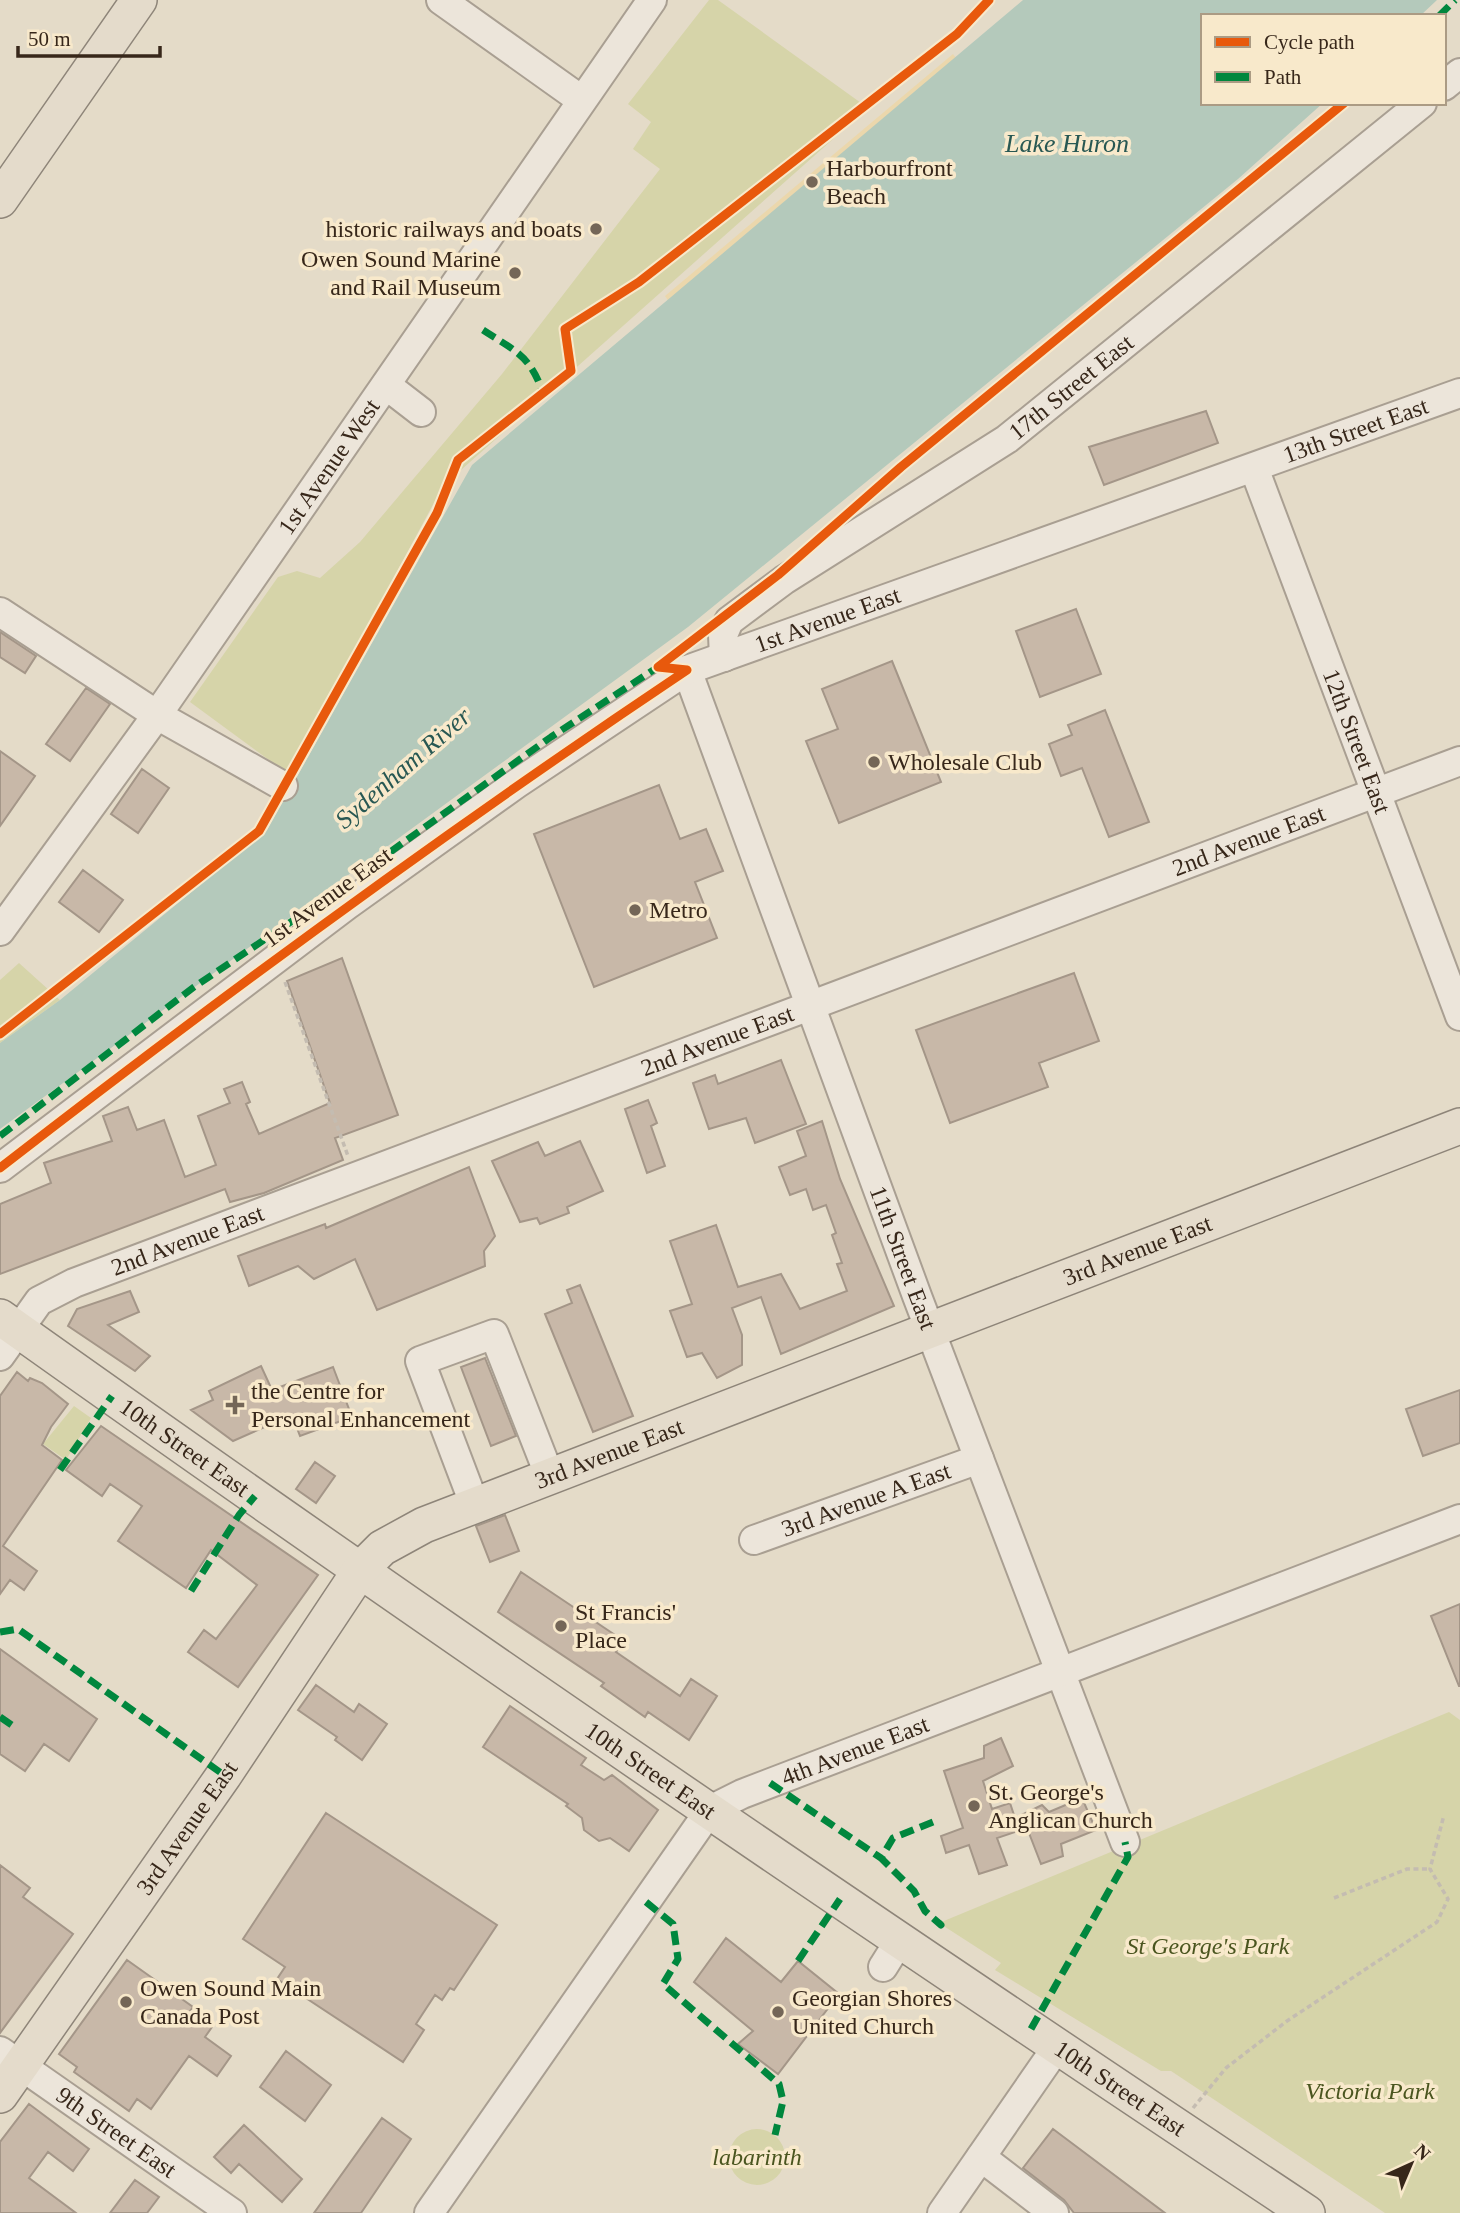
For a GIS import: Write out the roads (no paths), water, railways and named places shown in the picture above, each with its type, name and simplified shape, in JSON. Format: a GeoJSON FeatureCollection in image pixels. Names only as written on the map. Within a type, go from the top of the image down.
{"type":"FeatureCollection","features":[{"type":"Feature","properties":{"kind":"main road"},"geometry":{"type":"LineString","coordinates":[[0,200],[139,0]]}},
{"type":"Feature","properties":{"kind":"main road","name":"3rd Avenue East"},"geometry":{"type":"LineString","coordinates":[[0,2095],[10,2058],[237,1756],[361,1569],[382,1548],[406,1533],[1460,1126]]}},
{"type":"Feature","properties":{"kind":"main road","name":"10th Street East"},"geometry":{"type":"LineString","coordinates":[[6,1334],[361,1569],[710,1810],[892,1954],[1056,2047],[1307,2213]]}},
{"type":"Feature","properties":{"kind":"street"},"geometry":{"type":"LineString","coordinates":[[441,0],[580,99]]}},
{"type":"Feature","properties":{"kind":"street","name":"1st Avenue West"},"geometry":{"type":"LineString","coordinates":[[0,931],[157,715],[580,99],[652,0]]}},
{"type":"Feature","properties":{"kind":"street"},"geometry":{"type":"LineString","coordinates":[[1446,84],[1460,73]]}},
{"type":"Feature","properties":{"kind":"street","name":"17th Street East"},"geometry":{"type":"LineString","coordinates":[[724,657],[723,635],[729,621],[784,580],[1007,439],[1420,105]]}},
{"type":"Feature","properties":{"kind":"street"},"geometry":{"type":"LineString","coordinates":[[386,385],[421,412]]}},
{"type":"Feature","properties":{"kind":"street","name":"13th Street East"},"geometry":{"type":"LineString","coordinates":[[1254,468],[1460,393]]}},
{"type":"Feature","properties":{"kind":"street","name":"1st Avenue East"},"geometry":{"type":"LineString","coordinates":[[0,1168],[275,957],[516,784],[687,670],[1254,468]]}},
{"type":"Feature","properties":{"kind":"street","name":"12th Street East"},"geometry":{"type":"LineString","coordinates":[[1254,468],[1460,1016]]}},
{"type":"Feature","properties":{"kind":"street"},"geometry":{"type":"LineString","coordinates":[[0,612],[157,715],[283,786]]}},
{"type":"Feature","properties":{"kind":"street","name":"11th Street East"},"geometry":{"type":"LineString","coordinates":[[687,670],[930,1329],[1125,1842]]}},
{"type":"Feature","properties":{"kind":"street","name":"2nd Avenue East"},"geometry":{"type":"LineString","coordinates":[[6,1334],[39,1301],[74,1283],[1460,761]]}},
{"type":"Feature","properties":{"kind":"street"},"geometry":{"type":"LineString","coordinates":[[475,1506],[421,1361],[494,1334],[550,1477]]}},
{"type":"Feature","properties":{"kind":"street","name":"3rd Avenue A East"},"geometry":{"type":"LineString","coordinates":[[754,1540],[979,1459]]}},
{"type":"Feature","properties":{"kind":"street","name":"4th Avenue East"},"geometry":{"type":"LineString","coordinates":[[429,2213],[613,1966],[710,1810],[743,1794],[1460,1520]]}},
{"type":"Feature","properties":{"kind":"street"},"geometry":{"type":"LineString","coordinates":[[942,2213],[1056,2047]]}},
{"type":"Feature","properties":{"kind":"street","name":"9th Street East"},"geometry":{"type":"LineString","coordinates":[[10,2058],[232,2213]]}},
{"type":"Feature","properties":{"kind":"street"},"geometry":{"type":"LineString","coordinates":[[981,2157],[1054,2213]]}},
{"type":"Feature","properties":{"kind":"water","name":"Lake Huron"},"geometry":{"type":"Polygon","coordinates":[[[1023,0],[1437,0],[1422,14],[1201,14],[1201,105],[1321,105],[1238,179],[688,627],[0,1129],[0,1043],[60,1000],[267,830],[472,465],[1023,0]]]}},
{"type":"Feature","properties":{"kind":"place","name":"Harbourfront Beach"},"geometry":{"type":"Point","coordinates":[812,182]}},
{"type":"Feature","properties":{"kind":"place","name":"historic railways and boats"},"geometry":{"type":"Point","coordinates":[596,229]}},
{"type":"Feature","properties":{"kind":"place","name":"Owen Sound Marine and Rail Museum"},"geometry":{"type":"Point","coordinates":[515,273]}},
{"type":"Feature","properties":{"kind":"place","name":"Wholesale Club"},"geometry":{"type":"Point","coordinates":[874,762]}},
{"type":"Feature","properties":{"kind":"place","name":"Metro"},"geometry":{"type":"Point","coordinates":[635,910]}},
{"type":"Feature","properties":{"kind":"place","name":"the Centre for Personal Enhancement"},"geometry":{"type":"Point","coordinates":[235,1405]}},
{"type":"Feature","properties":{"kind":"place","name":"St Francis' Place"},"geometry":{"type":"Point","coordinates":[561,1626]}},
{"type":"Feature","properties":{"kind":"place","name":"St. George's Anglican Church"},"geometry":{"type":"Point","coordinates":[974,1806]}},
{"type":"Feature","properties":{"kind":"place","name":"Owen Sound Main Canada Post"},"geometry":{"type":"Point","coordinates":[126,2002]}},
{"type":"Feature","properties":{"kind":"place","name":"Georgian Shores United Church"},"geometry":{"type":"Point","coordinates":[778,2012]}},
{"type":"Feature","properties":{"kind":"water label","name":"Sydenham River"},"geometry":{"type":"Point","coordinates":[403,768]}},
{"type":"Feature","properties":{"kind":"park label","name":"St George's Park"},"geometry":{"type":"Point","coordinates":[1208,1946]}},
{"type":"Feature","properties":{"kind":"park label","name":"Victoria Park"},"geometry":{"type":"Point","coordinates":[1370,2091]}},
{"type":"Feature","properties":{"kind":"park label","name":"labarinth"},"geometry":{"type":"Point","coordinates":[757,2157]}}]}
